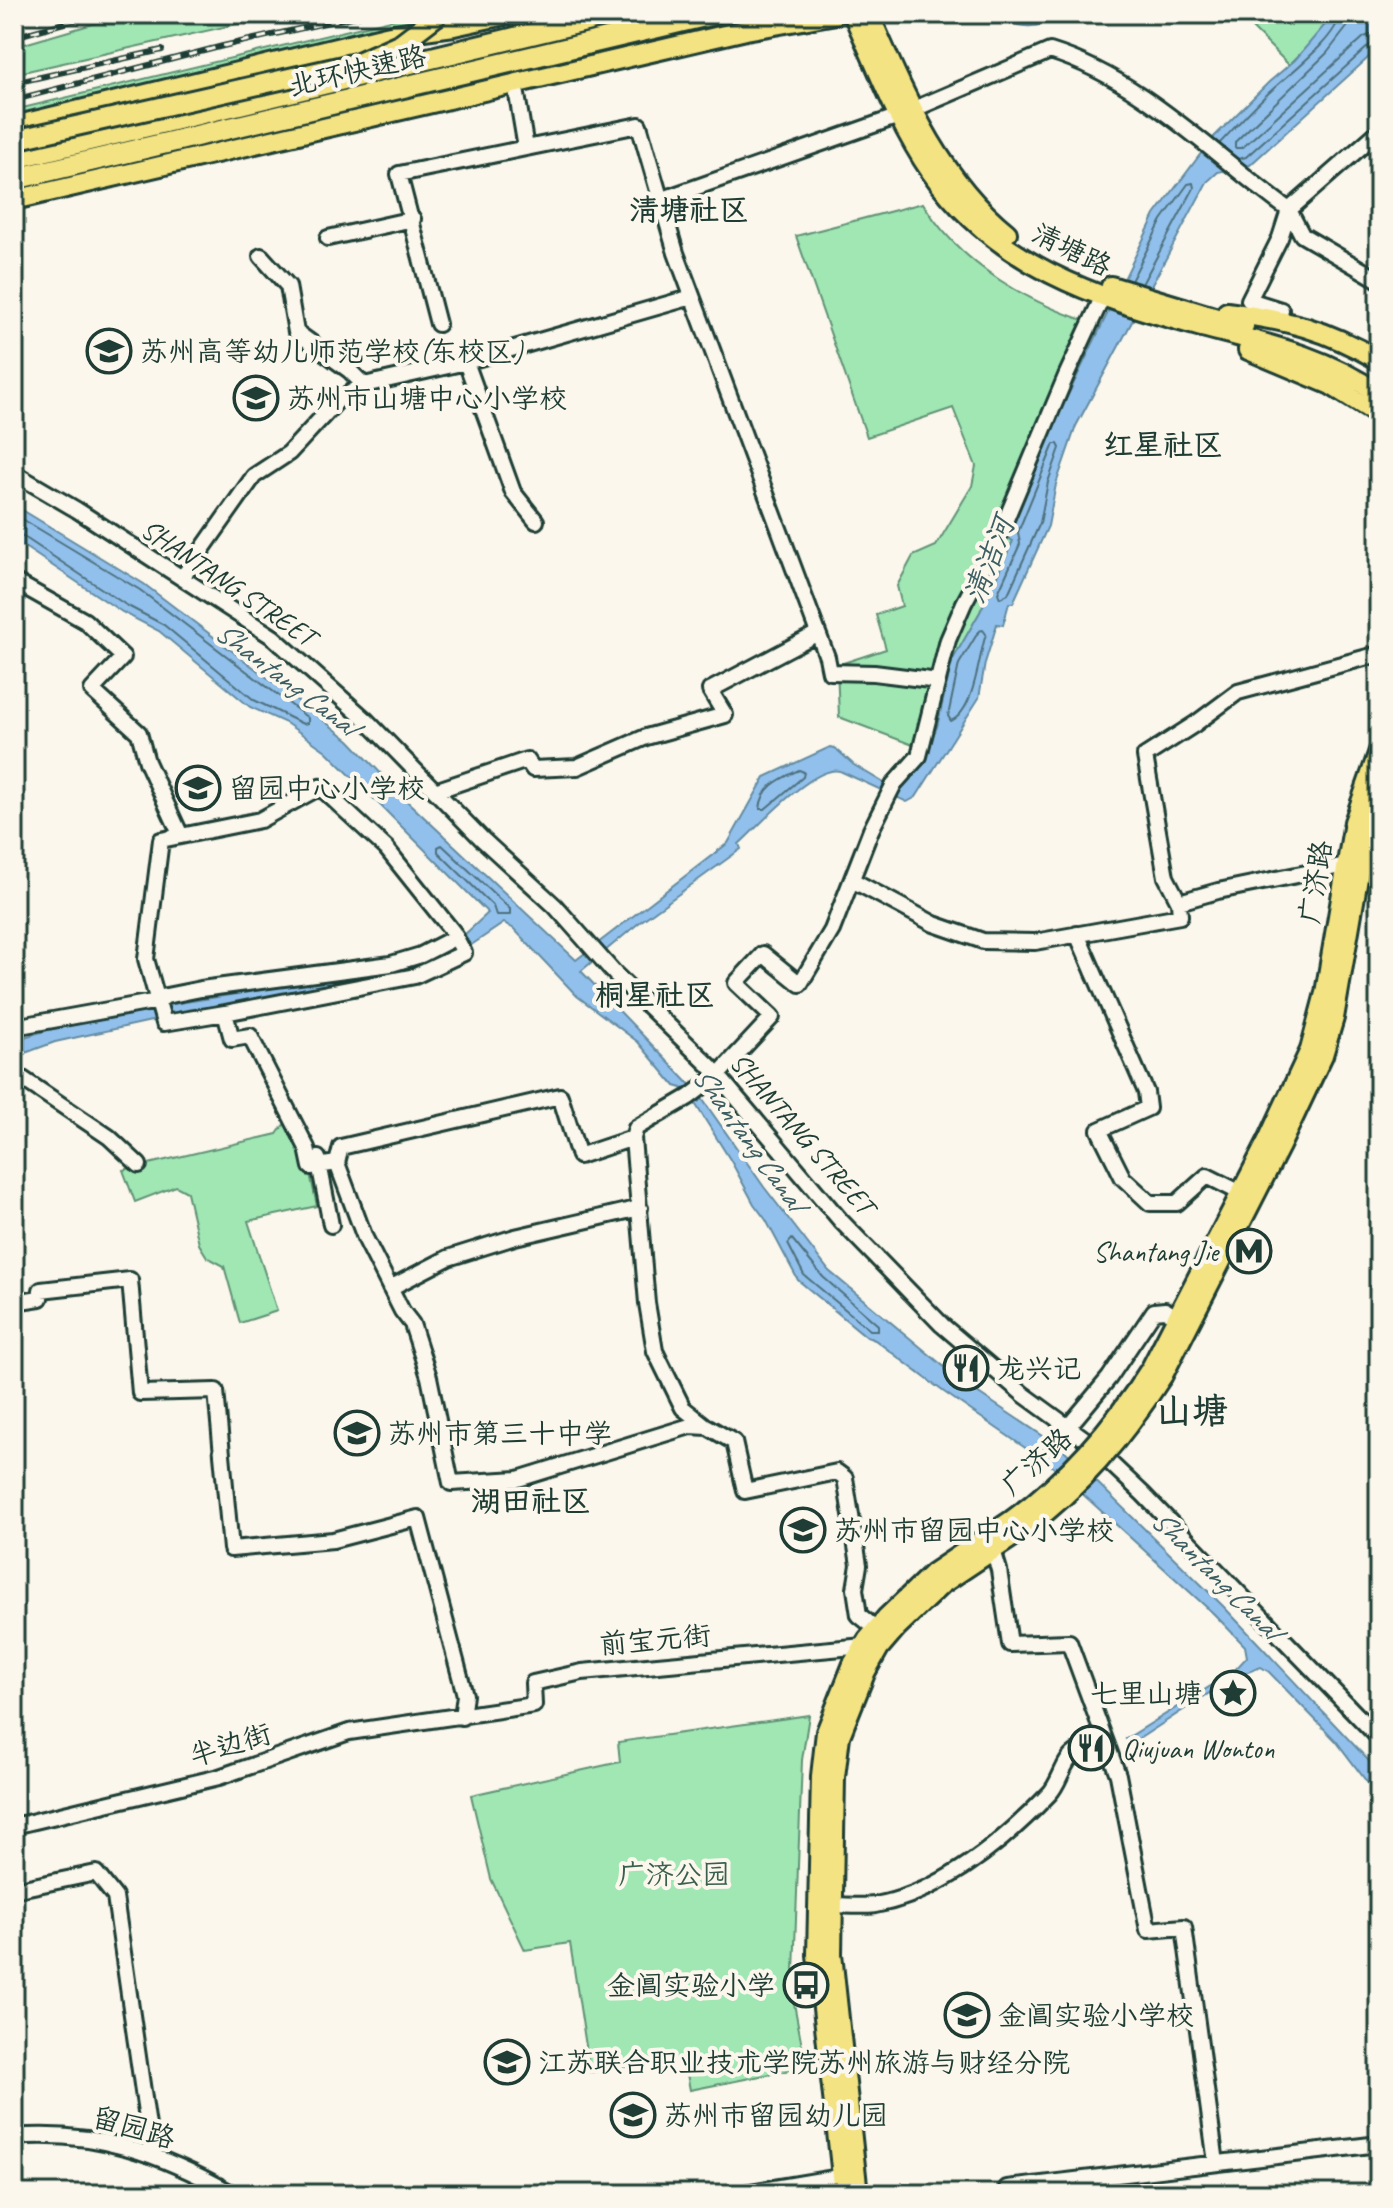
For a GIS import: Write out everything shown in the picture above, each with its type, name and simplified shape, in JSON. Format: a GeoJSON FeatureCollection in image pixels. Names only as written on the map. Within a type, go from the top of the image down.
{"type":"FeatureCollection","features":[{"type":"Feature","properties":{"kind":"highway","name":"北环快速路"},"geometry":{"type":"LineString","coordinates":[[14,158],[615,14]]}},
{"type":"Feature","properties":{"kind":"highway","name":"北环快速路"},"geometry":{"type":"LineString","coordinates":[[14,179],[711,14]]}},
{"type":"Feature","properties":{"kind":"main road"},"geometry":{"type":"LineString","coordinates":[[14,140],[356,63],[401,43],[439,14]]}},
{"type":"Feature","properties":{"kind":"main road"},"geometry":{"type":"LineString","coordinates":[[14,126],[394,34],[509,14]]}},
{"type":"Feature","properties":{"kind":"main road"},"geometry":{"type":"LineString","coordinates":[[14,200],[515,83],[836,14]]}},
{"type":"Feature","properties":{"kind":"main road","name":"清塘路"},"geometry":{"type":"LineString","coordinates":[[853,14],[939,183],[981,228],[1034,266],[1071,285],[1144,302],[1314,352],[1379,381]]}},
{"type":"Feature","properties":{"kind":"main road","name":"清塘路"},"geometry":{"type":"LineString","coordinates":[[869,14],[906,113]]}},
{"type":"Feature","properties":{"kind":"main road"},"geometry":{"type":"LineString","coordinates":[[1174,312],[1278,319],[1333,335],[1379,360]]}},
{"type":"Feature","properties":{"kind":"main road"},"geometry":{"type":"LineString","coordinates":[[1174,312],[1331,385],[1379,415]]}},
{"type":"Feature","properties":{"kind":"main road","name":"清塘路"},"geometry":{"type":"LineString","coordinates":[[1314,352],[1379,394]]}},
{"type":"Feature","properties":{"kind":"main road","name":"广济路"},"geometry":{"type":"LineString","coordinates":[[1157,1372],[1178,1318],[1310,1050],[1325,993],[1357,808],[1379,751]]}},
{"type":"Feature","properties":{"kind":"main road","name":"广济路"},"geometry":{"type":"LineString","coordinates":[[858,2194],[847,2181],[817,1955],[821,1776],[824,1740],[830,1719],[843,1686],[928,1576],[1056,1505],[1092,1470],[1135,1418],[1157,1372],[1274,1160],[1323,1055],[1334,1018],[1364,843],[1379,788]]}},
{"type":"Feature","properties":{"kind":"main road","name":"广济路"},"geometry":{"type":"LineString","coordinates":[[847,2181],[833,1975],[832,1905],[838,1743],[876,1641],[937,1588],[993,1550],[1016,1526]]}},
{"type":"Feature","properties":{"kind":"street"},"geometry":{"type":"LineString","coordinates":[[660,200],[906,113],[1050,51],[1077,59],[1134,91],[1289,210],[1302,235],[1379,280]]}},
{"type":"Feature","properties":{"kind":"street"},"geometry":{"type":"LineString","coordinates":[[515,83],[526,148]]}},
{"type":"Feature","properties":{"kind":"street"},"geometry":{"type":"LineString","coordinates":[[438,324],[399,174],[639,125],[692,297],[830,672],[874,673],[938,681]]}},
{"type":"Feature","properties":{"kind":"street"},"geometry":{"type":"LineString","coordinates":[[1278,319],[1281,310],[1249,300],[1280,238],[1289,210],[1379,131]]}},
{"type":"Feature","properties":{"kind":"street"},"geometry":{"type":"LineString","coordinates":[[328,238],[413,219]]}},
{"type":"Feature","properties":{"kind":"street"},"geometry":{"type":"LineString","coordinates":[[261,256],[288,286],[296,332],[349,370],[364,385]]}},
{"type":"Feature","properties":{"kind":"street"},"geometry":{"type":"LineString","coordinates":[[876,1641],[859,1615],[855,1589],[859,1565],[845,1478],[837,1472],[745,1491],[734,1442],[683,1408],[655,1351],[647,1303],[633,1138],[636,1128],[718,1075],[772,1017],[736,983],[763,954],[800,984],[832,930],[871,830],[892,789],[919,756],[954,628],[996,543],[1066,376],[1109,294]]}},
{"type":"Feature","properties":{"kind":"street"},"geometry":{"type":"LineString","coordinates":[[182,578],[254,476],[289,453],[339,399],[364,385],[466,362],[692,297]]}},
{"type":"Feature","properties":{"kind":"street"},"geometry":{"type":"LineString","coordinates":[[466,362],[513,492],[536,521]]}},
{"type":"Feature","properties":{"kind":"street","name":"SHANTANG STREET"},"geometry":{"type":"LineString","coordinates":[[14,473],[77,510],[273,637],[366,720],[482,839],[555,906],[595,952],[718,1075],[841,1221],[942,1325],[1023,1394],[1086,1440],[1143,1494],[1379,1738]]}},
{"type":"Feature","properties":{"kind":"street"},"geometry":{"type":"LineString","coordinates":[[14,581],[85,621],[123,657],[92,690],[139,733],[147,762],[181,836]]}},
{"type":"Feature","properties":{"kind":"street"},"geometry":{"type":"LineString","coordinates":[[435,791],[527,760],[533,769],[577,767],[646,737],[725,715],[710,690],[818,633]]}},
{"type":"Feature","properties":{"kind":"street"},"geometry":{"type":"LineString","coordinates":[[852,880],[934,924],[983,941],[1035,942],[1180,916],[1179,902],[1166,877],[1145,756],[1238,692],[1379,654]]}},
{"type":"Feature","properties":{"kind":"street"},"geometry":{"type":"LineString","coordinates":[[161,1000],[146,959],[161,840],[260,820],[320,787],[386,848],[459,943]]}},
{"type":"Feature","properties":{"kind":"street"},"geometry":{"type":"LineString","coordinates":[[163,845],[163,888],[155,962],[165,1024],[228,1015],[415,976],[432,970],[459,943]]}},
{"type":"Feature","properties":{"kind":"street"},"geometry":{"type":"LineString","coordinates":[[1179,902],[1346,865]]}},
{"type":"Feature","properties":{"kind":"street"},"geometry":{"type":"LineString","coordinates":[[1077,934],[1146,1092],[1148,1108],[1099,1130],[1123,1178],[1150,1203],[1177,1203],[1207,1176],[1241,1193]]}},
{"type":"Feature","properties":{"kind":"street"},"geometry":{"type":"LineString","coordinates":[[14,1027],[161,1000],[391,964],[459,943]]}},
{"type":"Feature","properties":{"kind":"street"},"geometry":{"type":"LineString","coordinates":[[228,1015],[232,1039],[250,1036],[307,1148],[311,1167],[337,1163]]}},
{"type":"Feature","properties":{"kind":"street"},"geometry":{"type":"LineString","coordinates":[[228,1015],[237,1043],[262,1037],[289,1099],[315,1145],[331,1225]]}},
{"type":"Feature","properties":{"kind":"street"},"geometry":{"type":"LineString","coordinates":[[14,1073],[109,1137],[139,1165]]}},
{"type":"Feature","properties":{"kind":"street"},"geometry":{"type":"LineString","coordinates":[[633,1138],[579,1156],[560,1096],[341,1147],[337,1163],[365,1238],[402,1311],[412,1324],[429,1377],[451,1483],[518,1479],[690,1426],[708,1427]]}},
{"type":"Feature","properties":{"kind":"street"},"geometry":{"type":"LineString","coordinates":[[390,1288],[448,1258],[502,1241],[640,1208]]}},
{"type":"Feature","properties":{"kind":"street"},"geometry":{"type":"LineString","coordinates":[[14,1302],[40,1298],[41,1290],[130,1280],[140,1393],[216,1391],[231,1549],[333,1540],[418,1518],[465,1695],[462,1717]]}},
{"type":"Feature","properties":{"kind":"street"},"geometry":{"type":"LineString","coordinates":[[1068,1427],[1109,1378],[1154,1311],[1165,1310],[1178,1318]]}},
{"type":"Feature","properties":{"kind":"street"},"geometry":{"type":"LineString","coordinates":[[993,1550],[1010,1644],[1069,1642],[1118,1775],[1148,1930],[1184,1927],[1216,2163]]}},
{"type":"Feature","properties":{"kind":"street","name":"前宝元街"},"geometry":{"type":"LineString","coordinates":[[462,1717],[534,1705],[533,1683],[582,1672],[876,1641]]}},
{"type":"Feature","properties":{"kind":"street","name":"半边街"},"geometry":{"type":"LineString","coordinates":[[14,1826],[219,1777],[349,1732],[462,1717]]}},
{"type":"Feature","properties":{"kind":"street"},"geometry":{"type":"LineString","coordinates":[[832,1905],[871,1905],[890,1901],[913,1894],[964,1867],[1010,1831],[1052,1791],[1073,1754],[1103,1740]]}},
{"type":"Feature","properties":{"kind":"street"},"geometry":{"type":"LineString","coordinates":[[14,1890],[96,1873],[115,1897],[152,2154]]}},
{"type":"Feature","properties":{"kind":"street","name":"留园路"},"geometry":{"type":"LineString","coordinates":[[14,2137],[88,2138],[152,2154],[233,2194]]}},
{"type":"Feature","properties":{"kind":"street"},"geometry":{"type":"LineString","coordinates":[[1007,2194],[1007,2188],[1379,2144]]}},
{"type":"Feature","properties":{"kind":"street"},"geometry":{"type":"LineString","coordinates":[[738,2194],[847,2181]]}},
{"type":"Feature","properties":{"kind":"green space"},"geometry":{"type":"Polygon","coordinates":[[[127,14],[282,14],[14,74],[14,47],[127,14]]]}},
{"type":"Feature","properties":{"kind":"green space"},"geometry":{"type":"Polygon","coordinates":[[[416,14],[470,14],[14,120],[14,110],[416,14]]]}},
{"type":"Feature","properties":{"kind":"green space"},"geometry":{"type":"Polygon","coordinates":[[[1238,14],[1334,14],[1289,65],[1238,14]]]}},
{"type":"Feature","properties":{"kind":"green space"},"geometry":{"type":"Polygon","coordinates":[[[923,203],[957,246],[1000,280],[1049,307],[1101,326],[1008,538],[1013,541],[980,612],[952,661],[937,727],[926,750],[839,717],[837,665],[886,649],[876,615],[902,606],[897,586],[913,556],[936,546],[972,486],[976,466],[953,408],[867,437],[796,236],[923,203]]]}},
{"type":"Feature","properties":{"kind":"green space"},"geometry":{"type":"Polygon","coordinates":[[[288,1119],[305,1150],[317,1206],[248,1221],[277,1311],[240,1323],[224,1266],[207,1257],[199,1244],[187,1192],[176,1186],[135,1202],[123,1170],[277,1134],[288,1119]]]}},
{"type":"Feature","properties":{"kind":"green space","name":"广济公园"},"geometry":{"type":"Polygon","coordinates":[[[809,1715],[802,1760],[793,1998],[806,2067],[690,2090],[684,2058],[590,2072],[570,1943],[525,1950],[491,1879],[471,1795],[620,1762],[618,1742],[809,1715]]]}},
{"type":"Feature","properties":{"kind":"water"},"geometry":{"type":"Polygon","coordinates":[[[994,14],[1070,14],[1050,22],[1023,26],[994,14]]]}},
{"type":"Feature","properties":{"kind":"water"},"geometry":{"type":"Polygon","coordinates":[[[1334,14],[1379,14],[1379,48],[1250,165],[1218,172],[1207,182],[1076,426],[1056,484],[1048,526],[1013,603],[1009,603],[1003,625],[997,624],[985,663],[979,698],[916,797],[907,802],[840,771],[829,771],[816,777],[772,812],[739,844],[741,849],[640,922],[581,971],[698,1093],[764,1187],[829,1271],[965,1384],[1064,1450],[1223,1606],[1369,1761],[1379,1774],[1379,1798],[1336,1741],[1261,1667],[1234,1677],[1131,1744],[1126,1739],[1233,1672],[1247,1657],[1245,1646],[1053,1467],[867,1337],[798,1280],[731,1161],[682,1088],[675,1086],[638,1042],[577,996],[514,929],[504,923],[455,956],[427,969],[165,1018],[55,1042],[14,1057],[14,1040],[48,1030],[160,1006],[420,965],[450,948],[488,913],[326,751],[286,723],[250,707],[159,631],[122,612],[14,540],[14,505],[144,584],[349,740],[410,804],[576,960],[728,843],[765,777],[830,747],[889,786],[926,750],[937,727],[952,661],[980,612],[1013,541],[1008,538],[1041,451],[1155,215],[1211,140],[1295,60],[1334,14]]]}},
{"type":"Feature","properties":{"kind":"railway"},"geometry":{"type":"LineString","coordinates":[[14,37],[96,14]]}},
{"type":"Feature","properties":{"kind":"railway"},"geometry":{"type":"LineString","coordinates":[[14,100],[223,46],[365,14]]}},
{"type":"Feature","properties":{"kind":"railway"},"geometry":{"type":"LineString","coordinates":[[14,83],[162,50]]}},
{"type":"Feature","properties":{"kind":"place","name":"苏州高等幼儿师范学校(东校区)"},"geometry":{"type":"Point","coordinates":[109,351]}},
{"type":"Feature","properties":{"kind":"place","name":"苏州市山塘中心小学校"},"geometry":{"type":"Point","coordinates":[256,398]}},
{"type":"Feature","properties":{"kind":"place","name":"留园中心小学校"},"geometry":{"type":"Point","coordinates":[198,788]}},
{"type":"Feature","properties":{"kind":"place","name":"Shantang Jie"},"geometry":{"type":"Point","coordinates":[1249,1251]}},
{"type":"Feature","properties":{"kind":"place","name":"龙兴记"},"geometry":{"type":"Point","coordinates":[966,1368]}},
{"type":"Feature","properties":{"kind":"place","name":"苏州市第三十中学"},"geometry":{"type":"Point","coordinates":[357,1433]}},
{"type":"Feature","properties":{"kind":"place","name":"苏州市留园中心小学校"},"geometry":{"type":"Point","coordinates":[803,1530]}},
{"type":"Feature","properties":{"kind":"place","name":"七里山塘"},"geometry":{"type":"Point","coordinates":[1233,1693]}},
{"type":"Feature","properties":{"kind":"place","name":"Qiujuan Wonton"},"geometry":{"type":"Point","coordinates":[1091,1748]}},
{"type":"Feature","properties":{"kind":"place","name":"金阊实验小学"},"geometry":{"type":"Point","coordinates":[806,1985]}},
{"type":"Feature","properties":{"kind":"place","name":"金阊实验小学校"},"geometry":{"type":"Point","coordinates":[967,2015]}},
{"type":"Feature","properties":{"kind":"place","name":"江苏联合职业技术学院苏州旅游与财经分院"},"geometry":{"type":"Point","coordinates":[507,2062]}},
{"type":"Feature","properties":{"kind":"place","name":"苏州市留园幼儿园"},"geometry":{"type":"Point","coordinates":[633,2115]}},
{"type":"Feature","properties":{"kind":"district","name":"清塘社区"},"geometry":{"type":"Point","coordinates":[689,210]}},
{"type":"Feature","properties":{"kind":"district","name":"红星社区"},"geometry":{"type":"Point","coordinates":[1163,445]}},
{"type":"Feature","properties":{"kind":"district","name":"桐星社区"},"geometry":{"type":"Point","coordinates":[655,995]}},
{"type":"Feature","properties":{"kind":"district","name":"山塘"},"geometry":{"type":"Point","coordinates":[1192,1410]}},
{"type":"Feature","properties":{"kind":"district","name":"湖田社区"},"geometry":{"type":"Point","coordinates":[531,1501]}},
{"type":"Feature","properties":{"kind":"water label","name":"清洁河"},"geometry":{"type":"Point","coordinates":[989,560]}},
{"type":"Feature","properties":{"kind":"water label","name":"Shantang Canal"},"geometry":{"type":"Point","coordinates":[286,678]}},
{"type":"Feature","properties":{"kind":"water label","name":"Shantang Canal"},"geometry":{"type":"Point","coordinates":[749,1138]}},
{"type":"Feature","properties":{"kind":"water label","name":"Shantang Canal"},"geometry":{"type":"Point","coordinates":[1216,1574]}}]}
